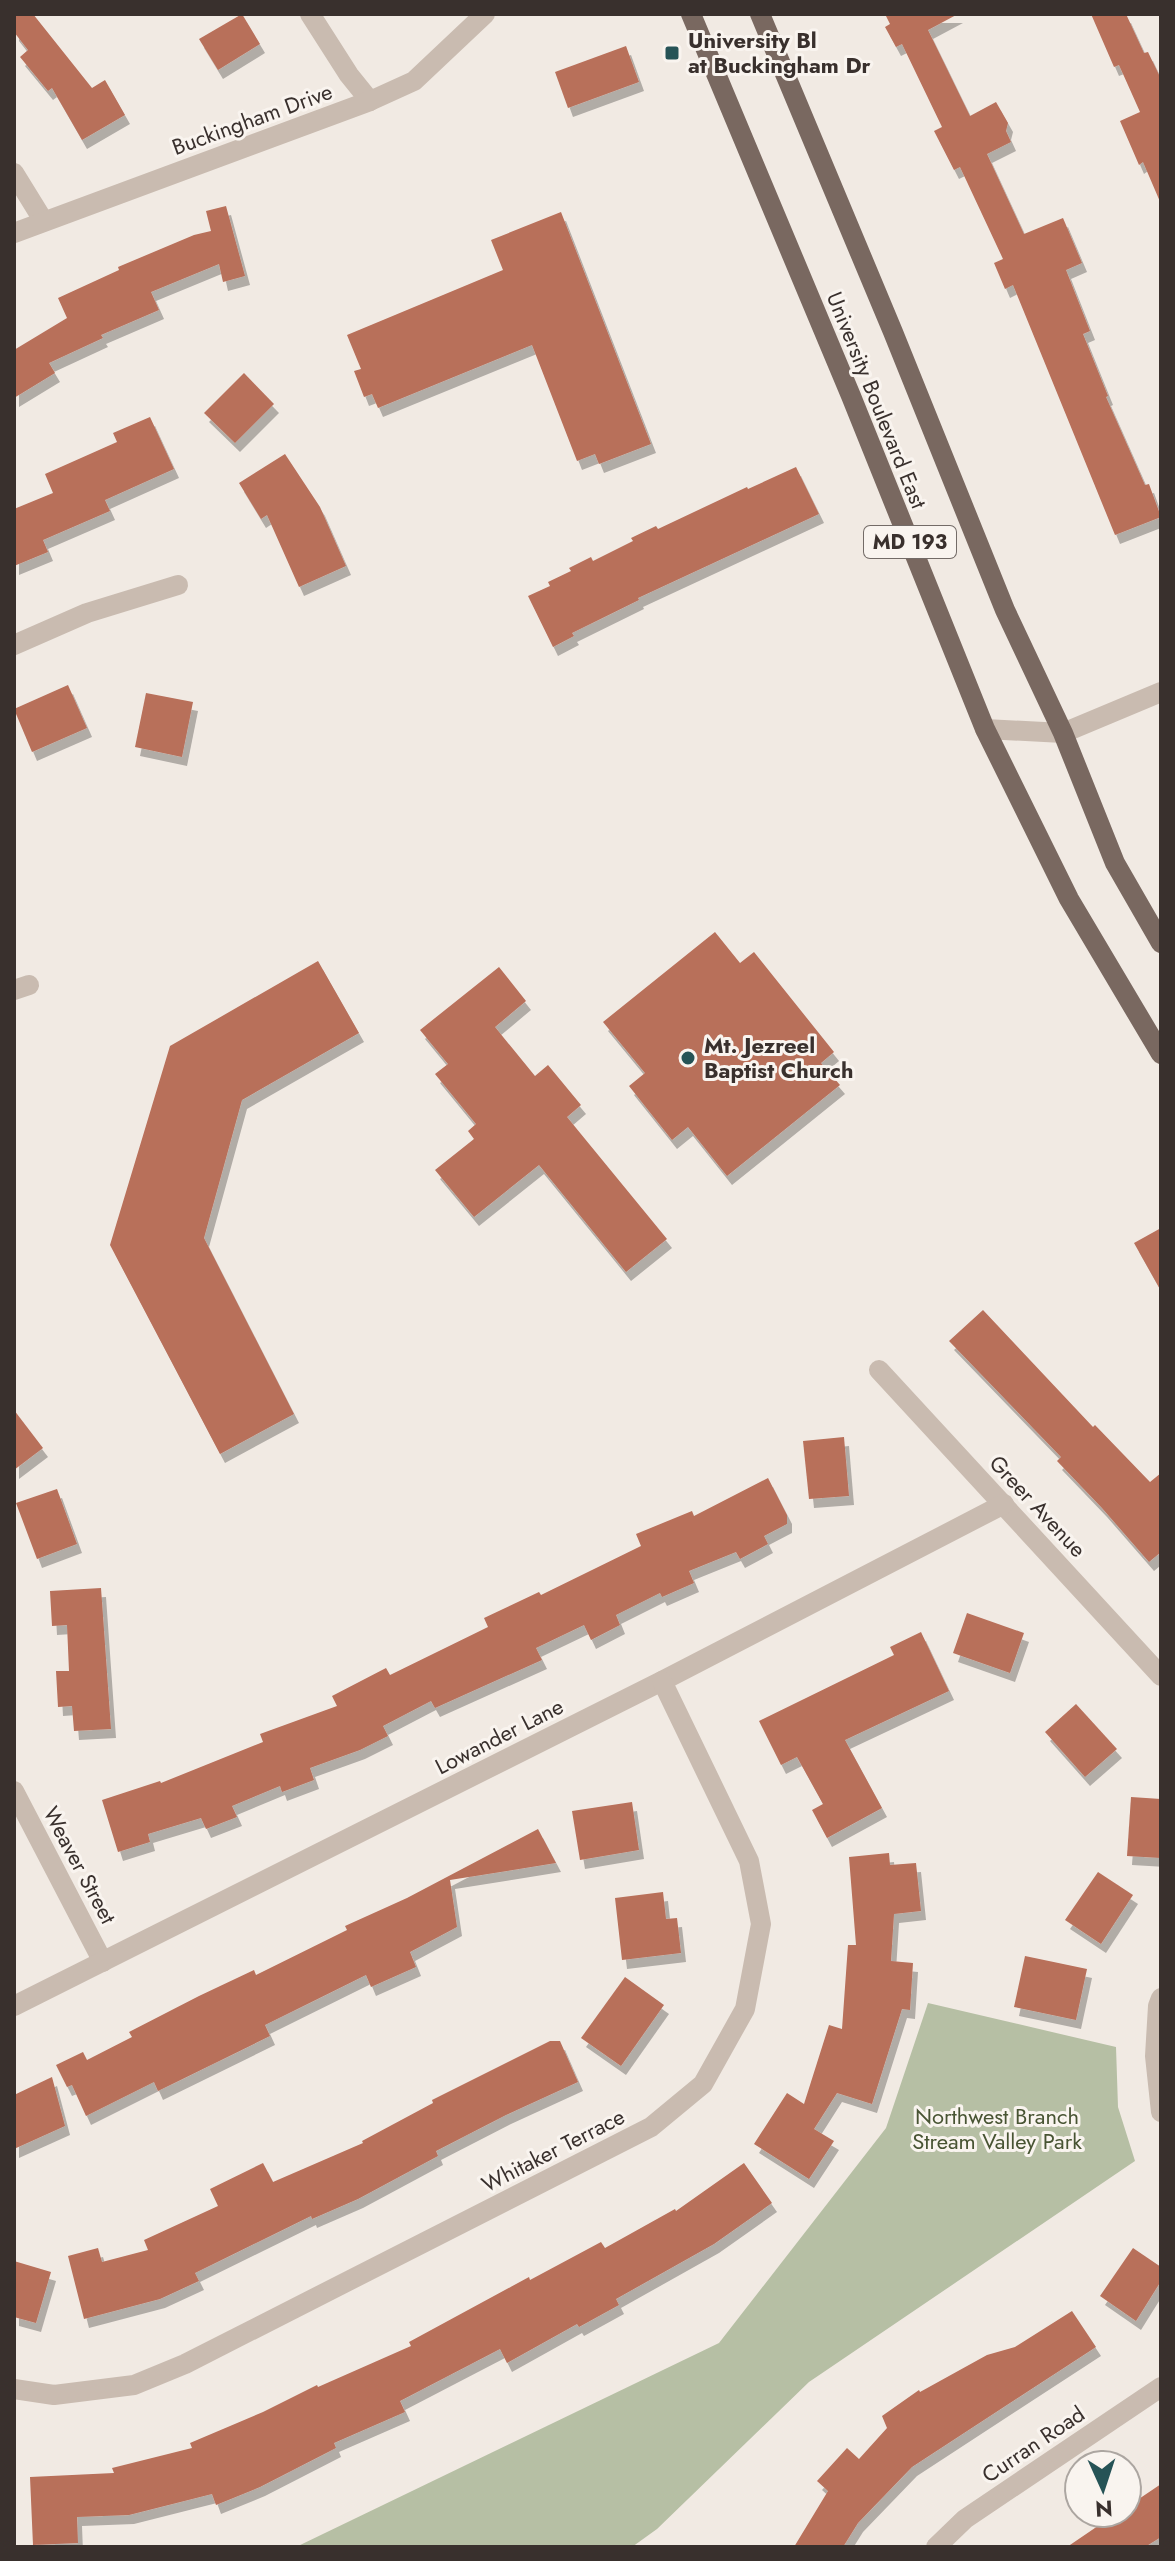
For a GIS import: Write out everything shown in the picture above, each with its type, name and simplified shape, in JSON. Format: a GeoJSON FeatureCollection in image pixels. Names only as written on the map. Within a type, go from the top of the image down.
{"type":"FeatureCollection","features":[{"type":"Feature","properties":{"kind":"main road","name":"University Boulevard East"},"geometry":{"type":"LineString","coordinates":[[691,14],[851,396],[985,729],[1069,899],[1161,1054]]}},
{"type":"Feature","properties":{"kind":"main road","name":"University Boulevard East"},"geometry":{"type":"LineString","coordinates":[[760,14],[1005,610],[1063,733],[1115,863],[1161,943]]}},
{"type":"Feature","properties":{"kind":"street"},"geometry":{"type":"LineString","coordinates":[[310,14],[349,75],[370,101]]}},
{"type":"Feature","properties":{"kind":"street","name":"Buckingham Drive"},"geometry":{"type":"LineString","coordinates":[[14,233],[370,101],[414,81],[485,14]]}},
{"type":"Feature","properties":{"kind":"street"},"geometry":{"type":"LineString","coordinates":[[14,173],[43,220]]}},
{"type":"Feature","properties":{"kind":"street"},"geometry":{"type":"LineString","coordinates":[[14,645],[87,613],[178,585]]}},
{"type":"Feature","properties":{"kind":"street"},"geometry":{"type":"LineString","coordinates":[[985,729],[1063,733],[1161,692]]}},
{"type":"Feature","properties":{"kind":"street","name":"Greer Avenue"},"geometry":{"type":"LineString","coordinates":[[879,1370],[1161,1676]]}},
{"type":"Feature","properties":{"kind":"street","name":"Lowander Lane"},"geometry":{"type":"LineString","coordinates":[[14,2006],[662,1681],[1004,1504]]}},
{"type":"Feature","properties":{"kind":"street","name":"Whitaker Terrace"},"geometry":{"type":"LineString","coordinates":[[14,2389],[54,2395],[134,2385],[185,2364],[651,2127],[703,2084],[745,2009],[761,1924],[749,1861],[662,1681]]}},
{"type":"Feature","properties":{"kind":"street","name":"Weaver Street"},"geometry":{"type":"LineString","coordinates":[[14,1791],[103,1962]]}},
{"type":"Feature","properties":{"kind":"street"},"geometry":{"type":"LineString","coordinates":[[1161,1998],[1155,2056],[1161,2112]]}},
{"type":"Feature","properties":{"kind":"street","name":"Curran Road"},"geometry":{"type":"LineString","coordinates":[[936,2547],[965,2519],[1161,2387]]}},
{"type":"Feature","properties":{"kind":"green space","name":"Northwest Branch Stream Valley Park"},"geometry":{"type":"Polygon","coordinates":[[[928,2003],[1116,2047],[1118,2107],[1135,2161],[809,2382],[657,2529],[632,2547],[296,2547],[719,2343],[886,2128],[928,2003]]]}},
{"type":"Feature","properties":{"kind":"building"},"geometry":{"type":"Polygon","coordinates":[[[14,14],[33,14],[92,88],[105,80],[125,115],[82,140],[52,88],[48,91],[20,57],[28,50],[14,32],[14,14]]]}},
{"type":"Feature","properties":{"kind":"building"},"geometry":{"type":"Polygon","coordinates":[[[242,14],[260,44],[218,70],[199,39],[242,14]]]}},
{"type":"Feature","properties":{"kind":"building"},"geometry":{"type":"Polygon","coordinates":[[[885,14],[958,14],[928,30],[970,116],[996,102],[1008,123],[1006,131],[1011,142],[987,154],[1024,234],[1063,218],[1082,263],[1066,270],[1090,331],[1083,334],[1106,397],[1145,485],[1149,484],[1161,517],[1115,535],[1013,285],[1005,289],[994,263],[1003,259],[960,167],[954,170],[934,131],[942,127],[902,44],[896,47],[885,27],[890,24],[885,14]]]}},
{"type":"Feature","properties":{"kind":"building"},"geometry":{"type":"Polygon","coordinates":[[[1091,14],[1126,14],[1144,53],[1148,52],[1161,79],[1161,204],[1143,162],[1139,165],[1120,121],[1140,112],[1119,65],[1114,67],[1091,14]]]}},
{"type":"Feature","properties":{"kind":"building"},"geometry":{"type":"Polygon","coordinates":[[[626,46],[639,82],[568,108],[555,72],[626,46]]]}},
{"type":"Feature","properties":{"kind":"building"},"geometry":{"type":"Polygon","coordinates":[[[226,206],[245,276],[223,282],[219,264],[151,292],[159,310],[101,335],[103,338],[49,363],[55,373],[14,398],[14,350],[67,318],[58,298],[119,270],[118,267],[194,235],[211,231],[206,211],[226,206]]]}},
{"type":"Feature","properties":{"kind":"building"},"geometry":{"type":"Polygon","coordinates":[[[561,212],[651,444],[599,464],[595,454],[577,461],[532,345],[378,408],[372,394],[364,397],[354,371],[361,369],[347,335],[503,270],[491,240],[561,212]]]}},
{"type":"Feature","properties":{"kind":"building"},"geometry":{"type":"Polygon","coordinates":[[[244,373],[274,404],[235,443],[204,413],[244,373]]]}},
{"type":"Feature","properties":{"kind":"building"},"geometry":{"type":"Polygon","coordinates":[[[150,417],[174,469],[105,500],[110,511],[43,540],[48,552],[14,566],[14,509],[53,493],[45,474],[117,442],[113,433],[150,417]]]}},
{"type":"Feature","properties":{"kind":"building"},"geometry":{"type":"Polygon","coordinates":[[[285,454],[320,507],[346,566],[299,587],[267,515],[261,519],[239,483],[285,454]]]}},
{"type":"Feature","properties":{"kind":"building"},"geometry":{"type":"Polygon","coordinates":[[[796,467],[819,514],[638,598],[572,633],[574,636],[553,647],[528,596],[550,586],[548,582],[591,557],[593,561],[656,526],[658,529],[796,467]]]}},
{"type":"Feature","properties":{"kind":"building"},"geometry":{"type":"Polygon","coordinates":[[[68,685],[87,728],[32,752],[14,709],[68,685]]]}},
{"type":"Feature","properties":{"kind":"building"},"geometry":{"type":"Polygon","coordinates":[[[146,693],[193,702],[182,757],[135,747],[146,693]]]}},
{"type":"Feature","properties":{"kind":"building"},"geometry":{"type":"Polygon","coordinates":[[[715,932],[740,963],[754,952],[834,1052],[821,1063],[840,1085],[727,1176],[688,1127],[672,1140],[629,1086],[645,1073],[603,1022],[715,932]]]}},
{"type":"Feature","properties":{"kind":"building"},"geometry":{"type":"Polygon","coordinates":[[[318,961],[359,1033],[242,1100],[204,1238],[294,1414],[220,1454],[110,1245],[170,1046],[318,961]]]}},
{"type":"Feature","properties":{"kind":"building"},"geometry":{"type":"Polygon","coordinates":[[[499,967],[526,1001],[495,1027],[535,1076],[548,1065],[581,1105],[567,1117],[667,1239],[626,1272],[539,1165],[474,1217],[435,1170],[474,1139],[468,1131],[476,1124],[435,1074],[448,1064],[420,1030],[499,967]]]}},
{"type":"Feature","properties":{"kind":"building"},"geometry":{"type":"Polygon","coordinates":[[[1161,1228],[1161,1291],[1134,1243],[1161,1228]]]}},
{"type":"Feature","properties":{"kind":"building"},"geometry":{"type":"Polygon","coordinates":[[[983,1310],[1093,1427],[1095,1425],[1150,1482],[1161,1473],[1161,1552],[1149,1562],[1057,1461],[1061,1457],[949,1341],[983,1310]]]}},
{"type":"Feature","properties":{"kind":"building"},"geometry":{"type":"Polygon","coordinates":[[[14,1410],[43,1448],[14,1470],[14,1410]]]}},
{"type":"Feature","properties":{"kind":"building"},"geometry":{"type":"Polygon","coordinates":[[[844,1437],[849,1496],[809,1499],[803,1441],[844,1437]]]}},
{"type":"Feature","properties":{"kind":"building"},"geometry":{"type":"Polygon","coordinates":[[[768,1478],[787,1515],[787,1524],[764,1536],[768,1544],[740,1559],[736,1552],[689,1571],[694,1583],[662,1597],[660,1593],[616,1615],[620,1625],[591,1640],[584,1625],[536,1648],[542,1660],[435,1708],[431,1701],[383,1726],[388,1736],[310,1768],[314,1780],[282,1792],[280,1786],[232,1806],[237,1817],[206,1829],[201,1818],[148,1834],[150,1842],[118,1852],[102,1800],[161,1783],[263,1742],[260,1734],[337,1706],[332,1696],[386,1668],[390,1675],[488,1627],[484,1618],[539,1592],[541,1595],[641,1546],[636,1534],[692,1511],[694,1516],[768,1478]]]}},
{"type":"Feature","properties":{"kind":"building"},"geometry":{"type":"Polygon","coordinates":[[[57,1489],[77,1544],[37,1559],[16,1503],[57,1489]]]}},
{"type":"Feature","properties":{"kind":"building"},"geometry":{"type":"Polygon","coordinates":[[[101,1588],[111,1729],[74,1731],[72,1706],[58,1707],[56,1671],[69,1671],[67,1625],[52,1626],[50,1591],[101,1588]]]}},
{"type":"Feature","properties":{"kind":"building"},"geometry":{"type":"Polygon","coordinates":[[[967,1613],[1024,1633],[1010,1673],[953,1653],[967,1613]]]}},
{"type":"Feature","properties":{"kind":"building"},"geometry":{"type":"Polygon","coordinates":[[[921,1632],[949,1691],[845,1740],[882,1808],[827,1838],[812,1810],[823,1804],[797,1757],[781,1765],[759,1721],[894,1655],[890,1647],[921,1632]]]}},
{"type":"Feature","properties":{"kind":"building"},"geometry":{"type":"Polygon","coordinates":[[[1076,1704],[1117,1749],[1085,1777],[1045,1732],[1076,1704]]]}},
{"type":"Feature","properties":{"kind":"building"},"geometry":{"type":"Polygon","coordinates":[[[1131,1797],[1161,1799],[1161,1858],[1127,1856],[1131,1797]]]}},
{"type":"Feature","properties":{"kind":"building"},"geometry":{"type":"Polygon","coordinates":[[[632,1802],[639,1850],[580,1860],[572,1811],[632,1802]]]}},
{"type":"Feature","properties":{"kind":"building"},"geometry":{"type":"Polygon","coordinates":[[[538,1829],[556,1863],[450,1880],[457,1927],[410,1952],[416,1967],[371,1987],[366,1975],[265,2025],[270,2036],[158,2091],[154,2082],[86,2116],[72,2085],[67,2087],[56,2065],[83,2052],[87,2060],[132,2037],[129,2032],[199,1996],[254,1970],[256,1975],[347,1930],[345,1926],[407,1898],[538,1829]]]}},
{"type":"Feature","properties":{"kind":"building"},"geometry":{"type":"Polygon","coordinates":[[[889,1853],[890,1865],[916,1863],[921,1911],[894,1914],[891,1961],[913,1963],[910,2010],[902,2009],[872,2104],[837,2093],[814,2129],[834,2141],[809,2179],[754,2144],[787,2093],[804,2104],[829,2025],[842,2029],[848,1945],[856,1945],[849,1857],[889,1853]]]}},
{"type":"Feature","properties":{"kind":"building"},"geometry":{"type":"Polygon","coordinates":[[[1098,1872],[1133,1895],[1101,1944],[1065,1920],[1098,1872]]]}},
{"type":"Feature","properties":{"kind":"building"},"geometry":{"type":"Polygon","coordinates":[[[663,1892],[666,1919],[677,1918],[681,1953],[622,1960],[615,1898],[663,1892]]]}},
{"type":"Feature","properties":{"kind":"building"},"geometry":{"type":"Polygon","coordinates":[[[1025,1956],[1087,1969],[1076,2020],[1014,2007],[1025,1956]]]}},
{"type":"Feature","properties":{"kind":"building"},"geometry":{"type":"Polygon","coordinates":[[[625,1977],[664,2005],[621,2066],[581,2038],[625,1977]]]}},
{"type":"Feature","properties":{"kind":"building"},"geometry":{"type":"Polygon","coordinates":[[[550,2041],[560,2041],[578,2082],[436,2151],[438,2156],[358,2199],[312,2219],[311,2216],[195,2273],[199,2281],[160,2299],[84,2319],[68,2256],[98,2248],[102,2262],[148,2250],[144,2240],[218,2206],[210,2189],[263,2163],[273,2182],[363,2143],[433,2103],[432,2100],[550,2041]]]}},
{"type":"Feature","properties":{"kind":"building"},"geometry":{"type":"Polygon","coordinates":[[[52,2077],[65,2126],[14,2149],[14,2095],[52,2077]]]}},
{"type":"Feature","properties":{"kind":"building"},"geometry":{"type":"Polygon","coordinates":[[[744,2163],[772,2203],[714,2244],[616,2299],[619,2305],[579,2327],[577,2324],[507,2363],[500,2349],[400,2401],[405,2412],[334,2443],[336,2448],[260,2487],[216,2505],[212,2494],[129,2515],[77,2517],[78,2543],[33,2545],[30,2477],[114,2473],[112,2468],[192,2448],[190,2443],[411,2346],[409,2342],[601,2242],[605,2248],[676,2211],[744,2163]]]}},
{"type":"Feature","properties":{"kind":"building"},"geometry":{"type":"Polygon","coordinates":[[[1133,2248],[1161,2267],[1161,2281],[1136,2321],[1100,2296],[1133,2248]]]}},
{"type":"Feature","properties":{"kind":"building"},"geometry":{"type":"Polygon","coordinates":[[[14,2261],[51,2272],[36,2323],[14,2317],[14,2261]]]}},
{"type":"Feature","properties":{"kind":"building"},"geometry":{"type":"Polygon","coordinates":[[[1072,2311],[1096,2347],[912,2467],[858,2523],[843,2547],[794,2547],[828,2491],[817,2481],[847,2448],[859,2459],[887,2428],[882,2416],[919,2390],[987,2355],[1015,2347],[1072,2311]]]}},
{"type":"Feature","properties":{"kind":"building"},"geometry":{"type":"Polygon","coordinates":[[[1161,2484],[1161,2537],[1145,2547],[1067,2547],[1093,2529],[1143,2529],[1143,2496],[1161,2484]]]}},
{"type":"Feature","properties":{"kind":"place","name":"University Bl at Buckingham Dr"},"geometry":{"type":"Point","coordinates":[672,53]}},
{"type":"Feature","properties":{"kind":"place","name":"Mt. Jezreel Baptist Church"},"geometry":{"type":"Point","coordinates":[688,1058]}}]}
